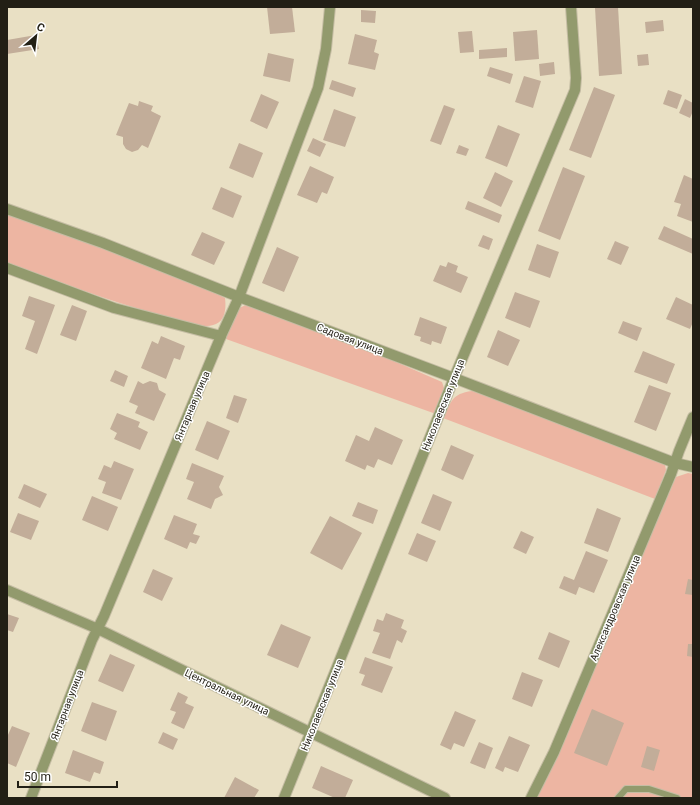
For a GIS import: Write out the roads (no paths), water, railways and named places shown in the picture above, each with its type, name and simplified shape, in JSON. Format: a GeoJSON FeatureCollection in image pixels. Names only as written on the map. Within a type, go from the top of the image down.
{"type":"FeatureCollection","features":[{"type":"Feature","properties":{"kind":"street","name":"Янтарная улица"},"geometry":{"type":"LineString","coordinates":[[31,798],[92,640],[239,297],[318,88],[326,49],[330,7]]}},
{"type":"Feature","properties":{"kind":"street","name":"Николаевская улица"},"geometry":{"type":"LineString","coordinates":[[284,798],[454,378],[575,90],[576,78],[571,7]]}},
{"type":"Feature","properties":{"kind":"street","name":"Садовая улица"},"geometry":{"type":"LineString","coordinates":[[7,209],[103,243],[239,297],[675,463],[693,467]]}},
{"type":"Feature","properties":{"kind":"street"},"geometry":{"type":"LineString","coordinates":[[7,268],[114,308],[221,336]]}},
{"type":"Feature","properties":{"kind":"street","name":"Александровская улица"},"geometry":{"type":"LineString","coordinates":[[531,798],[554,752],[693,417]]}},
{"type":"Feature","properties":{"kind":"street","name":"Центральная улица"},"geometry":{"type":"LineString","coordinates":[[7,590],[98,629],[445,798]]}},
{"type":"Feature","properties":{"kind":"lane"},"geometry":{"type":"LineString","coordinates":[[618,798],[626,789],[649,789],[677,798]]}}]}
